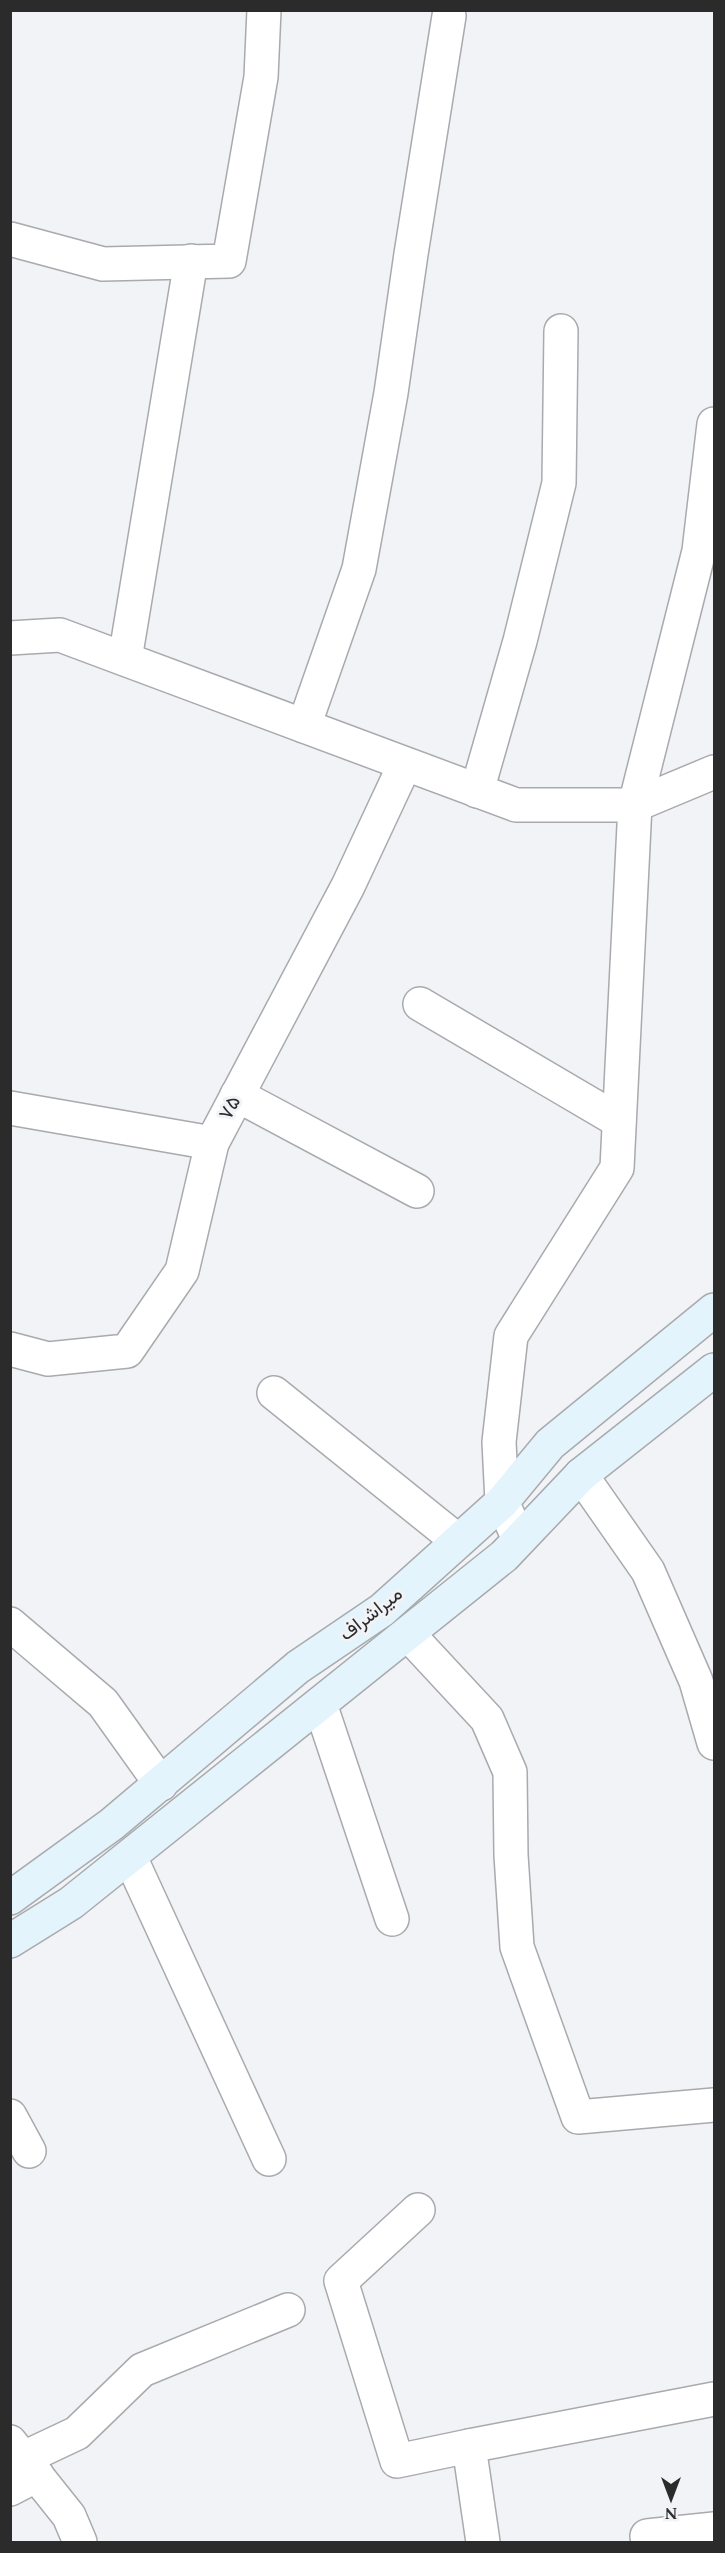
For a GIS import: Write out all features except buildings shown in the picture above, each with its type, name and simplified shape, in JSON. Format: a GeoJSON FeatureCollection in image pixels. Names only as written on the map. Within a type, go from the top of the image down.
{"type":"FeatureCollection","features":[{"type":"Feature","properties":{"kind":"street"},"geometry":{"type":"LineString","coordinates":[[10,239],[103,264],[229,261],[261,77],[264,10]]}},
{"type":"Feature","properties":{"kind":"street"},"geometry":{"type":"LineString","coordinates":[[304,726],[359,569],[391,393],[449,16]]}},
{"type":"Feature","properties":{"kind":"street"},"geometry":{"type":"LineString","coordinates":[[125,659],[191,261]]}},
{"type":"Feature","properties":{"kind":"street"},"geometry":{"type":"LineString","coordinates":[[477,791],[520,641],[558,483],[561,332]]}},
{"type":"Feature","properties":{"kind":"street"},"geometry":{"type":"LineString","coordinates":[[519,1539],[502,1502],[499,1442],[511,1336],[617,1168],[635,805],[699,551],[714,424]]}},
{"type":"Feature","properties":{"kind":"street"},"geometry":{"type":"LineString","coordinates":[[10,638],[60,635],[516,805],[635,805],[714,772]]}},
{"type":"Feature","properties":{"kind":"street","name":"۷۵"},"geometry":{"type":"LineString","coordinates":[[10,1349],[48,1359],[127,1351],[182,1271],[212,1143],[348,886],[405,764]]}},
{"type":"Feature","properties":{"kind":"street"},"geometry":{"type":"LineString","coordinates":[[420,1004],[619,1121]]}},
{"type":"Feature","properties":{"kind":"street"},"geometry":{"type":"LineString","coordinates":[[237,1095],[417,1191]]}},
{"type":"Feature","properties":{"kind":"street"},"geometry":{"type":"LineString","coordinates":[[10,1108],[212,1143]]}},
{"type":"Feature","properties":{"kind":"street","name":"میراشراف"},"geometry":{"type":"LineString","coordinates":[[10,1898],[112,1824],[298,1667],[382,1610],[502,1502],[550,1444],[714,1310]]}},
{"type":"Feature","properties":{"kind":"street","name":"میراشراف"},"geometry":{"type":"LineString","coordinates":[[10,1941],[71,1903],[408,1634],[504,1556],[581,1475],[714,1370]]}},
{"type":"Feature","properties":{"kind":"street"},"geometry":{"type":"LineString","coordinates":[[274,1393],[458,1541]]}},
{"type":"Feature","properties":{"kind":"street"},"geometry":{"type":"LineString","coordinates":[[581,1475],[648,1571],[696,1681],[714,1743]]}},
{"type":"Feature","properties":{"kind":"street"},"geometry":{"type":"LineString","coordinates":[[10,1624],[103,1703],[161,1784]]}},
{"type":"Feature","properties":{"kind":"street"},"geometry":{"type":"LineString","coordinates":[[408,1634],[487,1719],[510,1772],[511,1855],[517,1947],[578,2117],[714,2105]]}},
{"type":"Feature","properties":{"kind":"street"},"geometry":{"type":"LineString","coordinates":[[320,1704],[392,1919]]}},
{"type":"Feature","properties":{"kind":"street"},"geometry":{"type":"LineString","coordinates":[[130,1857],[269,2159]]}},
{"type":"Feature","properties":{"kind":"street"},"geometry":{"type":"LineString","coordinates":[[10,2116],[29,2151]]}},
{"type":"Feature","properties":{"kind":"street"},"geometry":{"type":"LineString","coordinates":[[418,2210],[341,2281],[397,2461],[714,2399]]}},
{"type":"Feature","properties":{"kind":"street"},"geometry":{"type":"LineString","coordinates":[[80,2542],[69,2516],[20,2466],[77,2433],[142,2370],[288,2310]]}},
{"type":"Feature","properties":{"kind":"street"},"geometry":{"type":"LineString","coordinates":[[469,2446],[483,2542]]}},
{"type":"Feature","properties":{"kind":"street"},"geometry":{"type":"LineString","coordinates":[[648,2542],[647,2536],[714,2529]]}}]}
